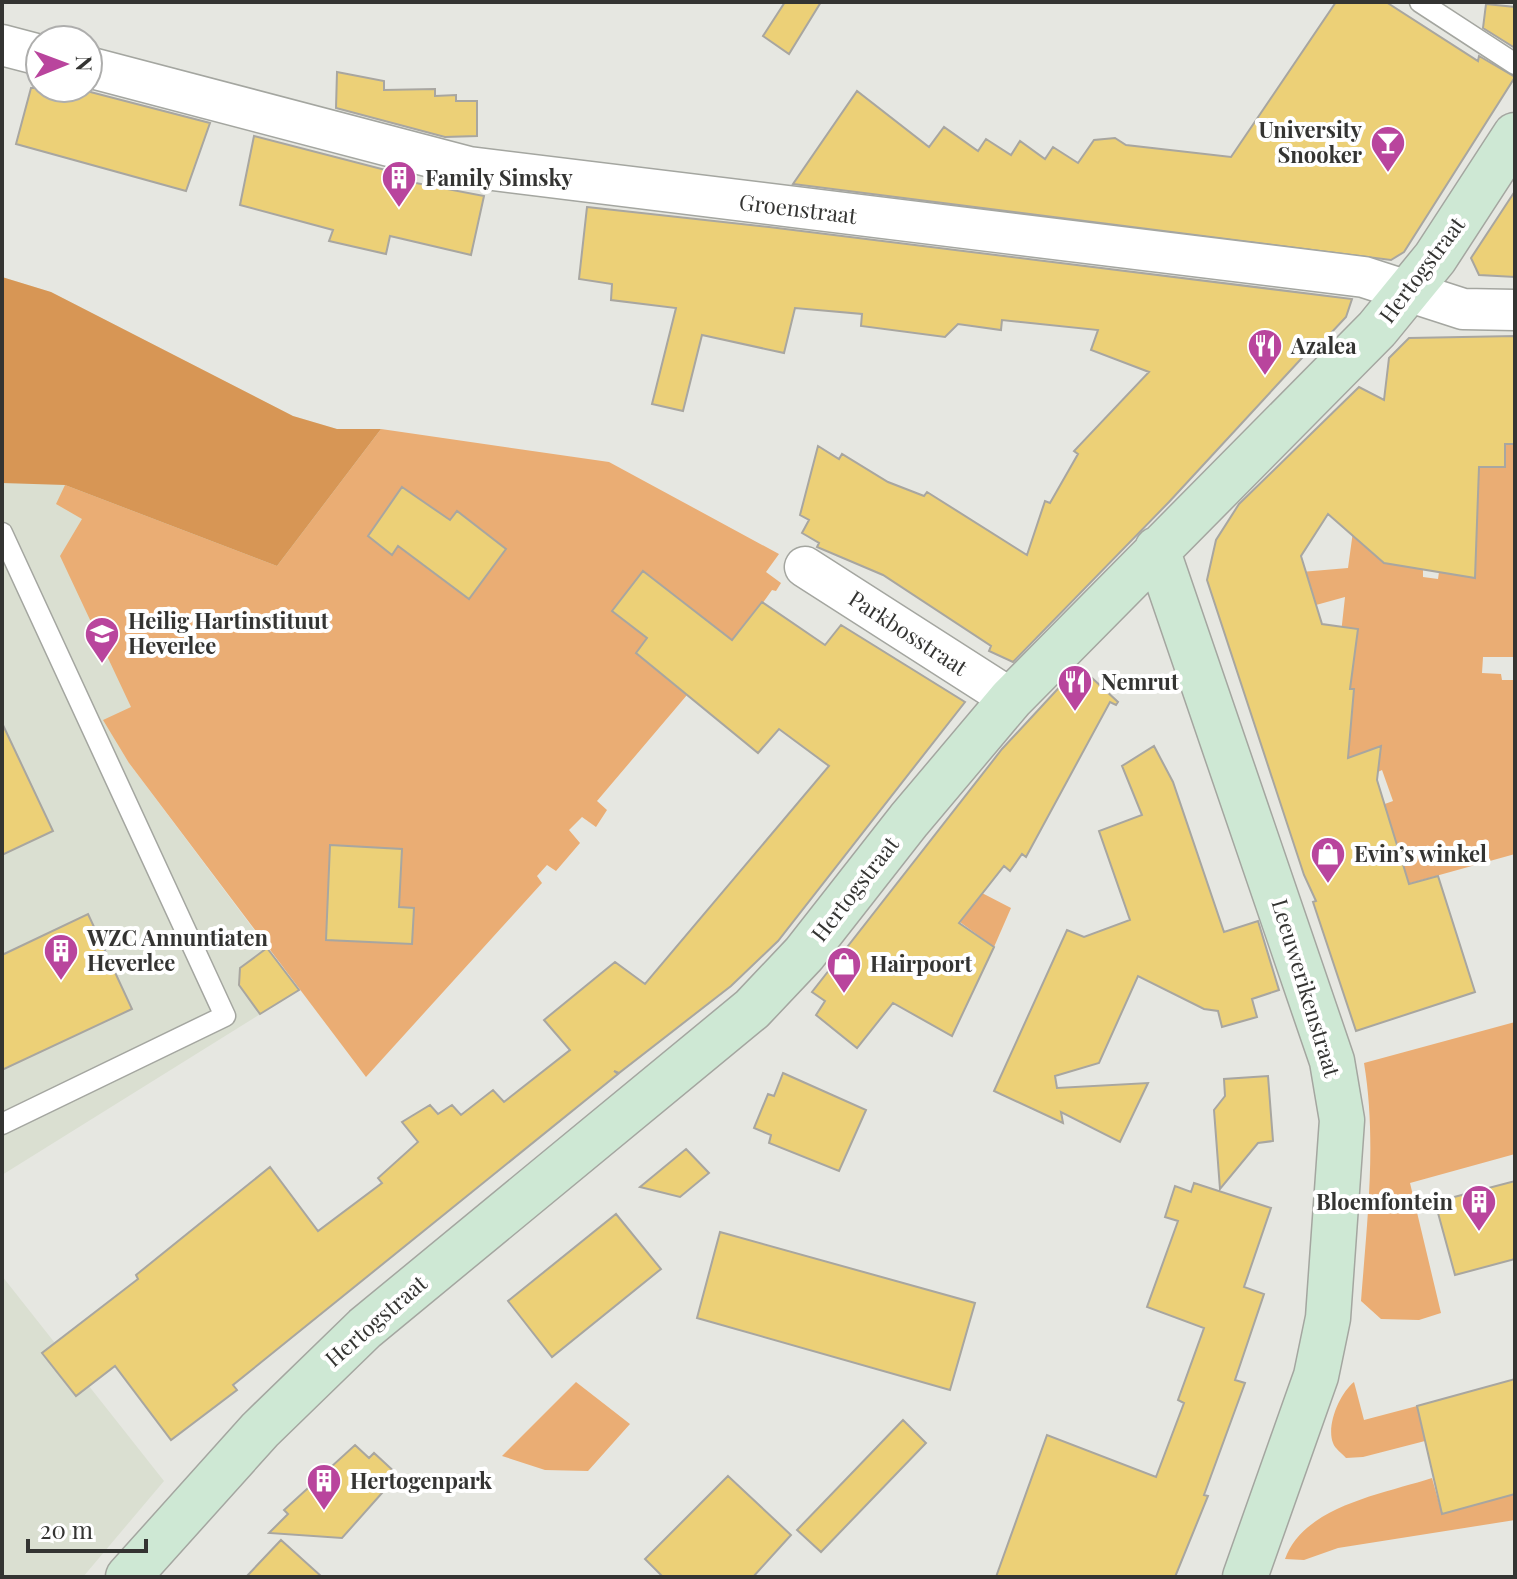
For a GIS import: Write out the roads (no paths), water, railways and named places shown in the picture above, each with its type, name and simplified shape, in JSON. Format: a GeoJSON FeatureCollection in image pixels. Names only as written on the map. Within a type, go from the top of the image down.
{"type":"FeatureCollection","features":[{"type":"Feature","properties":{"kind":"street"},"geometry":{"type":"LineString","coordinates":[[2,45],[24,51]]}},
{"type":"Feature","properties":{"kind":"street","name":"Groenstraat"},"geometry":{"type":"LineString","coordinates":[[104,71],[483,169],[1364,277],[1463,309],[1515,310]]}},
{"type":"Feature","properties":{"kind":"street","name":"Hertogstraat"},"geometry":{"type":"LineString","coordinates":[[128,1577],[260,1430],[343,1348],[752,1009],[804,954],[909,820],[1011,699],[1377,329],[1435,258],[1515,135]]}},
{"type":"Feature","properties":{"kind":"street","name":"Leeuwerikenstraat"},"geometry":{"type":"LineString","coordinates":[[1157,549],[1332,1061],[1342,1120],[1328,1318],[1316,1376],[1245,1577]]}},
{"type":"Feature","properties":{"kind":"street","name":"Parkbosstraat"},"geometry":{"type":"LineString","coordinates":[[805,567],[1011,699]]}},
{"type":"Feature","properties":{"kind":"lane"},"geometry":{"type":"LineString","coordinates":[[1420,2],[1515,64]]}},
{"type":"Feature","properties":{"kind":"lane"},"geometry":{"type":"LineString","coordinates":[[2,533],[225,1016],[2,1124]]}},
{"type":"Feature","properties":{"kind":"place","name":"University Snooker"},"geometry":{"type":"Point","coordinates":[1388,174]}},
{"type":"Feature","properties":{"kind":"place","name":"Family Simsky"},"geometry":{"type":"Point","coordinates":[399,209]}},
{"type":"Feature","properties":{"kind":"place","name":"Azalea"},"geometry":{"type":"Point","coordinates":[1265,377]}},
{"type":"Feature","properties":{"kind":"place","name":"Heilig Hartinstituut Heverlee"},"geometry":{"type":"Point","coordinates":[102,665]}},
{"type":"Feature","properties":{"kind":"place","name":"Nemrut"},"geometry":{"type":"Point","coordinates":[1075,713]}},
{"type":"Feature","properties":{"kind":"place","name":"Evin’s winkel"},"geometry":{"type":"Point","coordinates":[1328,885]}},
{"type":"Feature","properties":{"kind":"place","name":"WZC Annuntiaten Heverlee"},"geometry":{"type":"Point","coordinates":[61,982]}},
{"type":"Feature","properties":{"kind":"place","name":"Hairpoort"},"geometry":{"type":"Point","coordinates":[844,995]}},
{"type":"Feature","properties":{"kind":"place","name":"Bloemfontein"},"geometry":{"type":"Point","coordinates":[1479,1233]}},
{"type":"Feature","properties":{"kind":"place","name":"Hertogenpark"},"geometry":{"type":"Point","coordinates":[324,1512]}}]}
